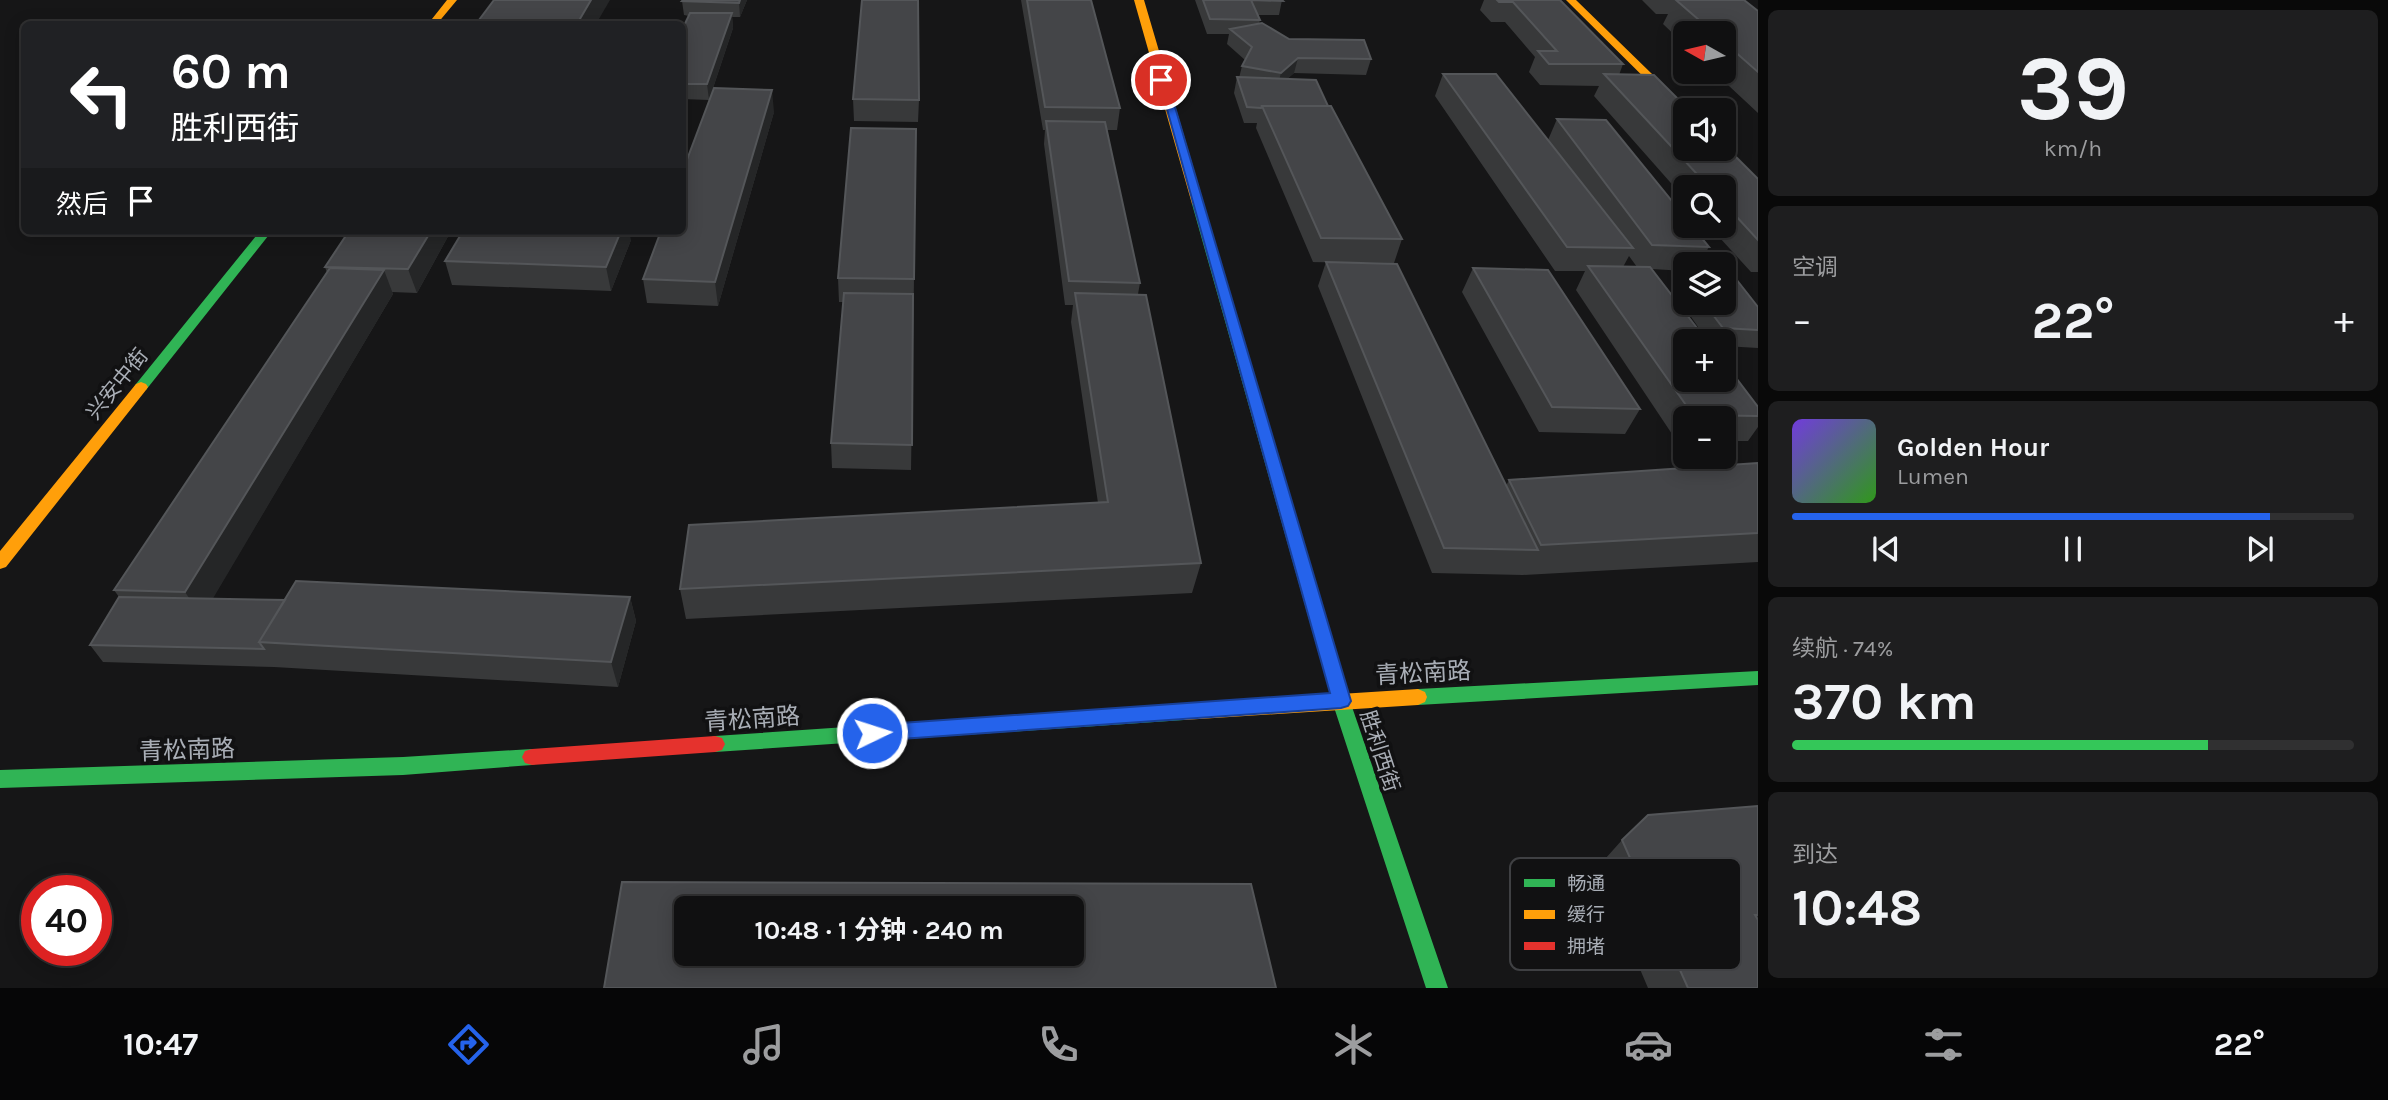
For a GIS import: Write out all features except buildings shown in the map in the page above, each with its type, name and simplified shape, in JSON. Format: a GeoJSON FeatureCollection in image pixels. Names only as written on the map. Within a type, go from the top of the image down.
{"type":"FeatureCollection","features":[{"type":"Feature","properties":{"kind":"main road"},"geometry":{"type":"LineString","coordinates":[[434,21],[452,0]]}},
{"type":"Feature","properties":{"kind":"main road","name":"胜利西街"},"geometry":{"type":"LineString","coordinates":[[1139,0],[1341,701],[1437,988]]}},
{"type":"Feature","properties":{"kind":"main road"},"geometry":{"type":"LineString","coordinates":[[1571,0],[1673,101]]}},
{"type":"Feature","properties":{"kind":"main road","name":"兴安中街"},"geometry":{"type":"LineString","coordinates":[[0,563],[264,235]]}},
{"type":"Feature","properties":{"kind":"main road","name":"青松南路"},"geometry":{"type":"LineString","coordinates":[[0,779],[403,766],[1341,701],[1758,678]]}},
{"type":"Feature","properties":{"kind":"traffic: fast"},"geometry":{"type":"LineString","coordinates":[[1198,204],[1341,701],[1437,988]]}},
{"type":"Feature","properties":{"kind":"traffic: fast"},"geometry":{"type":"LineString","coordinates":[[141,387],[263,235]]}},
{"type":"Feature","properties":{"kind":"traffic: fast"},"geometry":{"type":"LineString","coordinates":[[1418,697],[1758,678]]}},
{"type":"Feature","properties":{"kind":"traffic: fast"},"geometry":{"type":"LineString","coordinates":[[715,744],[1184,712]]}},
{"type":"Feature","properties":{"kind":"traffic: fast"},"geometry":{"type":"LineString","coordinates":[[0,779],[403,766],[532,757]]}},
{"type":"Feature","properties":{"kind":"traffic: slow"},"geometry":{"type":"LineString","coordinates":[[434,21],[452,0]]}},
{"type":"Feature","properties":{"kind":"traffic: slow"},"geometry":{"type":"LineString","coordinates":[[1139,0],[1198,204]]}},
{"type":"Feature","properties":{"kind":"traffic: slow"},"geometry":{"type":"LineString","coordinates":[[1571,0],[1673,100]]}},
{"type":"Feature","properties":{"kind":"traffic: slow"},"geometry":{"type":"LineString","coordinates":[[0,563],[141,387]]}},
{"type":"Feature","properties":{"kind":"traffic: slow"},"geometry":{"type":"LineString","coordinates":[[1184,712],[1418,697]]}},
{"type":"Feature","properties":{"kind":"traffic: jam"},"geometry":{"type":"LineString","coordinates":[[532,757],[715,744]]}},
{"type":"Feature","properties":{"kind":"route"},"geometry":{"type":"LineString","coordinates":[[872,733],[1341,701],[1161,80]]}}]}
